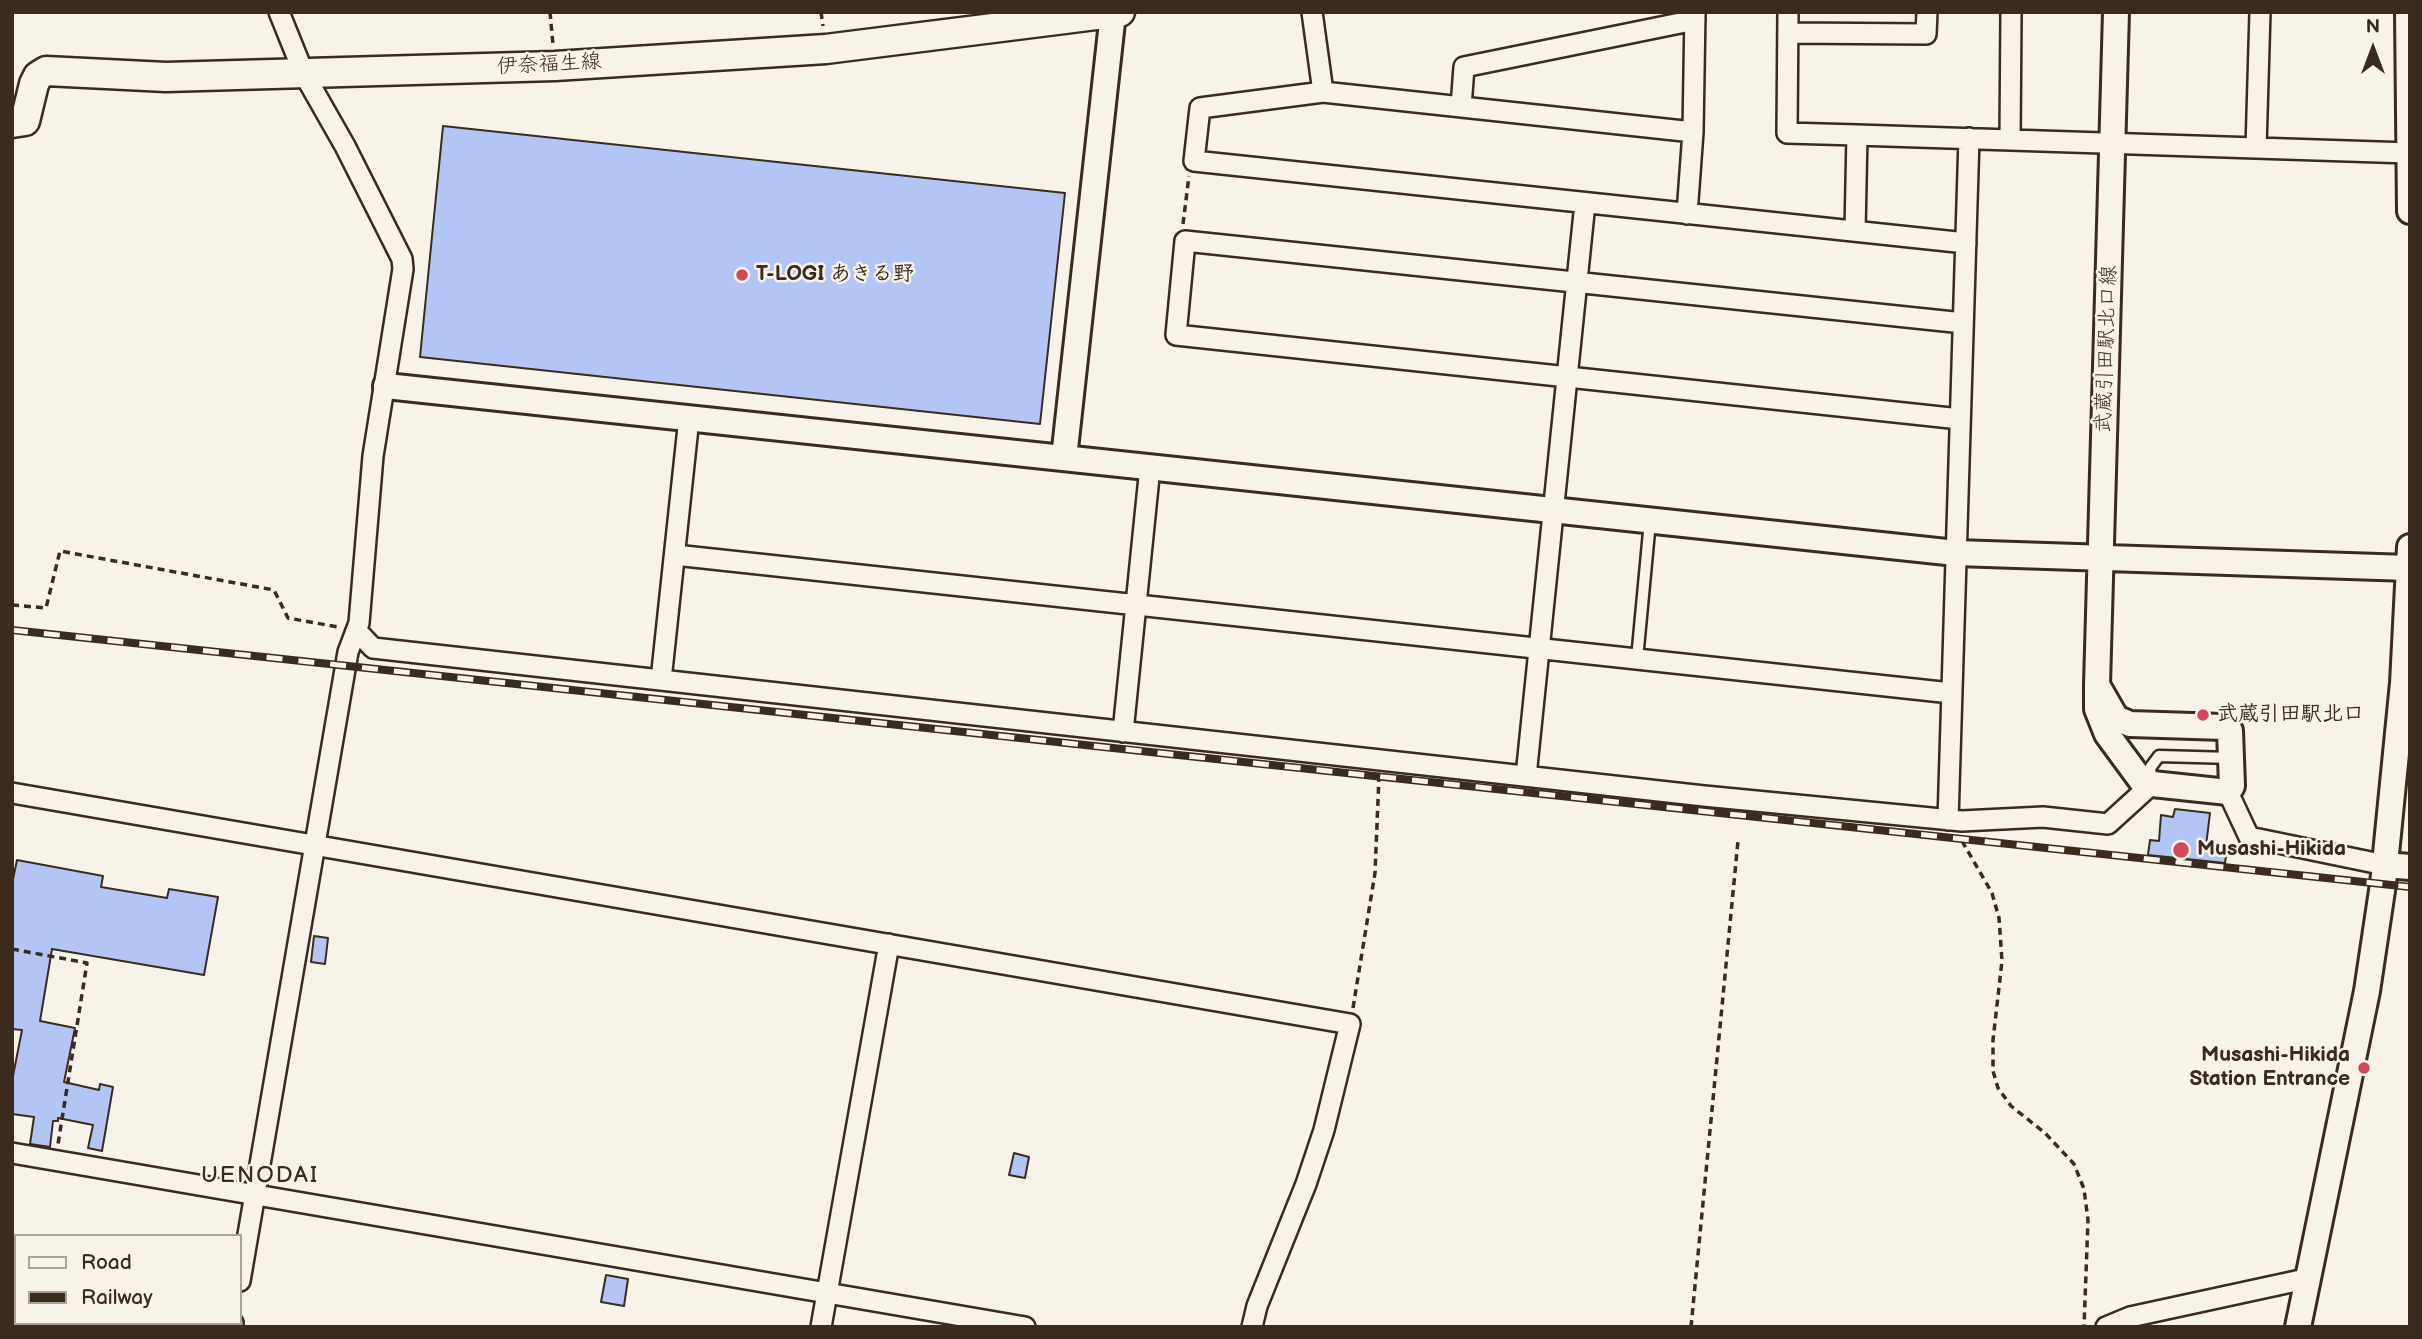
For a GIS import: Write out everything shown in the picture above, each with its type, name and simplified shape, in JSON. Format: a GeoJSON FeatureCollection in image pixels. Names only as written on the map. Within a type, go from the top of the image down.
{"type":"FeatureCollection","features":[{"type":"Feature","properties":{"kind":"main road","name":"伊奈福生線"},"geometry":{"type":"LineString","coordinates":[[12,123],[25,121],[34,84],[38,76],[46,71],[166,77],[555,66],[826,49],[1120,12]]}},
{"type":"Feature","properties":{"kind":"street"},"geometry":{"type":"LineString","coordinates":[[242,1269],[348,652],[358,631],[373,456],[400,302],[402,259],[345,146],[304,75],[279,12]]}},
{"type":"Feature","properties":{"kind":"street"},"geometry":{"type":"LineString","coordinates":[[1312,12],[1323,92]]}},
{"type":"Feature","properties":{"kind":"street"},"geometry":{"type":"LineString","coordinates":[[1788,12],[1787,133],[2409,153]]}},
{"type":"Feature","properties":{"kind":"street"},"geometry":{"type":"LineString","coordinates":[[1788,33],[1926,34],[1927,12]]}},
{"type":"Feature","properties":{"kind":"street"},"geometry":{"type":"LineString","coordinates":[[2010,140],[2011,12]]}},
{"type":"Feature","properties":{"kind":"street","name":"武蔵引田駅北口線"},"geometry":{"type":"LineString","coordinates":[[2116,12],[2097,685],[2101,723],[2143,783],[2152,784]]}},
{"type":"Feature","properties":{"kind":"street"},"geometry":{"type":"LineString","coordinates":[[2256,148],[2260,12]]}},
{"type":"Feature","properties":{"kind":"street"},"geometry":{"type":"LineString","coordinates":[[2408,12],[2410,211]]}},
{"type":"Feature","properties":{"kind":"street"},"geometry":{"type":"LineString","coordinates":[[1064,458],[1114,13]]}},
{"type":"Feature","properties":{"kind":"street"},"geometry":{"type":"LineString","coordinates":[[1461,107],[1464,67],[1695,16],[1693,132],[1686,214]]}},
{"type":"Feature","properties":{"kind":"street"},"geometry":{"type":"LineString","coordinates":[[1693,132],[1323,92],[1200,108],[1194,161],[1966,243]]}},
{"type":"Feature","properties":{"kind":"street"},"geometry":{"type":"LineString","coordinates":[[1855,232],[1857,135]]}},
{"type":"Feature","properties":{"kind":"street"},"geometry":{"type":"LineString","coordinates":[[1955,820],[1951,693],[1969,138]]}},
{"type":"Feature","properties":{"kind":"street"},"geometry":{"type":"LineString","coordinates":[[1526,776],[1585,203]]}},
{"type":"Feature","properties":{"kind":"street"},"geometry":{"type":"LineString","coordinates":[[1960,419],[1175,335],[1185,241],[1963,323]]}},
{"type":"Feature","properties":{"kind":"street"},"geometry":{"type":"LineString","coordinates":[[386,386],[1956,553],[2409,568]]}},
{"type":"Feature","properties":{"kind":"street"},"geometry":{"type":"LineString","coordinates":[[661,680],[689,418]]}},
{"type":"Feature","properties":{"kind":"street"},"geometry":{"type":"LineString","coordinates":[[1124,732],[1150,467]]}},
{"type":"Feature","properties":{"kind":"street"},"geometry":{"type":"LineString","coordinates":[[2298,1327],[2367,991],[2398,866],[2410,547]]}},
{"type":"Feature","properties":{"kind":"street"},"geometry":{"type":"LineString","coordinates":[[674,555],[1951,693]]}},
{"type":"Feature","properties":{"kind":"street"},"geometry":{"type":"LineString","coordinates":[[358,631],[373,648],[1526,776],[1955,820],[2043,817],[2108,824],[2152,784],[2228,792]]}},
{"type":"Feature","properties":{"kind":"street"},"geometry":{"type":"LineString","coordinates":[[2097,685],[2116,718],[2130,724],[2224,727],[2233,737],[2232,786],[2228,792]]}},
{"type":"Feature","properties":{"kind":"street"},"geometry":{"type":"LineString","coordinates":[[2228,792],[2249,837],[2398,866]]}},
{"type":"Feature","properties":{"kind":"street"},"geometry":{"type":"LineString","coordinates":[[12,793],[1350,1024],[1321,1141],[1257,1306],[1252,1327]]}},
{"type":"Feature","properties":{"kind":"street"},"geometry":{"type":"LineString","coordinates":[[821,1327],[889,944]]}},
{"type":"Feature","properties":{"kind":"street"},"geometry":{"type":"LineString","coordinates":[[12,1153],[1025,1327]]}},
{"type":"Feature","properties":{"kind":"street"},"geometry":{"type":"LineString","coordinates":[[2106,1327],[2130,1317],[2310,1278]]}},
{"type":"Feature","properties":{"kind":"lane"},"geometry":{"type":"LineString","coordinates":[[1637,659],[1650,520]]}},
{"type":"Feature","properties":{"kind":"lane"},"geometry":{"type":"LineString","coordinates":[[2152,784],[2150,768],[2159,756],[2233,758]]}},
{"type":"Feature","properties":{"kind":"path"},"geometry":{"type":"LineString","coordinates":[[550,12],[555,66]]}},
{"type":"Feature","properties":{"kind":"path"},"geometry":{"type":"LineString","coordinates":[[1185,241],[1183,231],[1190,171],[1194,161]]}},
{"type":"Feature","properties":{"kind":"path"},"geometry":{"type":"LineString","coordinates":[[12,605],[46,608],[60,551],[274,590],[288,618],[358,631]]}},
{"type":"Feature","properties":{"kind":"path"},"geometry":{"type":"LineString","coordinates":[[1350,1024],[1375,873],[1381,760]]}},
{"type":"Feature","properties":{"kind":"path"},"geometry":{"type":"LineString","coordinates":[[1955,820],[1962,839],[1992,893],[1999,918],[2002,961],[1993,1040],[1993,1070],[1998,1088],[2011,1106],[2045,1133],[2074,1164],[2084,1189],[2088,1220],[2084,1327]]}},
{"type":"Feature","properties":{"kind":"path"},"geometry":{"type":"LineString","coordinates":[[1690,1327],[1738,841]]}},
{"type":"Feature","properties":{"kind":"path"},"geometry":{"type":"LineString","coordinates":[[12,949],[87,963],[55,1160]]}},
{"type":"Feature","properties":{"kind":"building","name":"T-LOGI あきる野"},"geometry":{"type":"Polygon","coordinates":[[[443,126],[1065,193],[1040,424],[420,357],[443,126]]]}},
{"type":"Feature","properties":{"kind":"building"},"geometry":{"type":"Polygon","coordinates":[[[2175,809],[2210,813],[2206,846],[2227,849],[2225,863],[2148,855],[2150,840],[2159,841],[2161,815],[2173,817],[2175,809]]]}},
{"type":"Feature","properties":{"kind":"building"},"geometry":{"type":"Polygon","coordinates":[[[17,860],[103,876],[101,887],[167,898],[169,889],[218,897],[204,975],[52,949],[40,1021],[75,1028],[64,1082],[99,1090],[100,1084],[113,1087],[102,1151],[88,1148],[93,1125],[58,1118],[58,1121],[53,1121],[50,1147],[30,1144],[34,1117],[12,1114],[12,1081],[22,1030],[12,1029],[12,884],[17,860]]]}},
{"type":"Feature","properties":{"kind":"building"},"geometry":{"type":"Polygon","coordinates":[[[314,936],[328,938],[325,964],[311,962],[314,936]]]}},
{"type":"Feature","properties":{"kind":"building"},"geometry":{"type":"Polygon","coordinates":[[[1014,1153],[1029,1157],[1025,1178],[1009,1175],[1014,1153]]]}},
{"type":"Feature","properties":{"kind":"building"},"geometry":{"type":"Polygon","coordinates":[[[606,1275],[628,1279],[624,1306],[601,1302],[606,1275]]]}},
{"type":"Feature","properties":{"kind":"railway"},"geometry":{"type":"LineString","coordinates":[[12,630],[2410,887]]}},
{"type":"Feature","properties":{"kind":"place","name":"T-LOGI あきる野"},"geometry":{"type":"Point","coordinates":[742,275]}},
{"type":"Feature","properties":{"kind":"place","name":"武蔵引田駅北口"},"geometry":{"type":"Point","coordinates":[2203,715]}},
{"type":"Feature","properties":{"kind":"place","name":"Musashi-Hikida"},"geometry":{"type":"Point","coordinates":[2181,850]}},
{"type":"Feature","properties":{"kind":"place","name":"Musashi-Hikida Station Entrance"},"geometry":{"type":"Point","coordinates":[2364,1068]}},
{"type":"Feature","properties":{"kind":"district","name":"UENODAI"},"geometry":{"type":"Point","coordinates":[260,1176]}}]}
